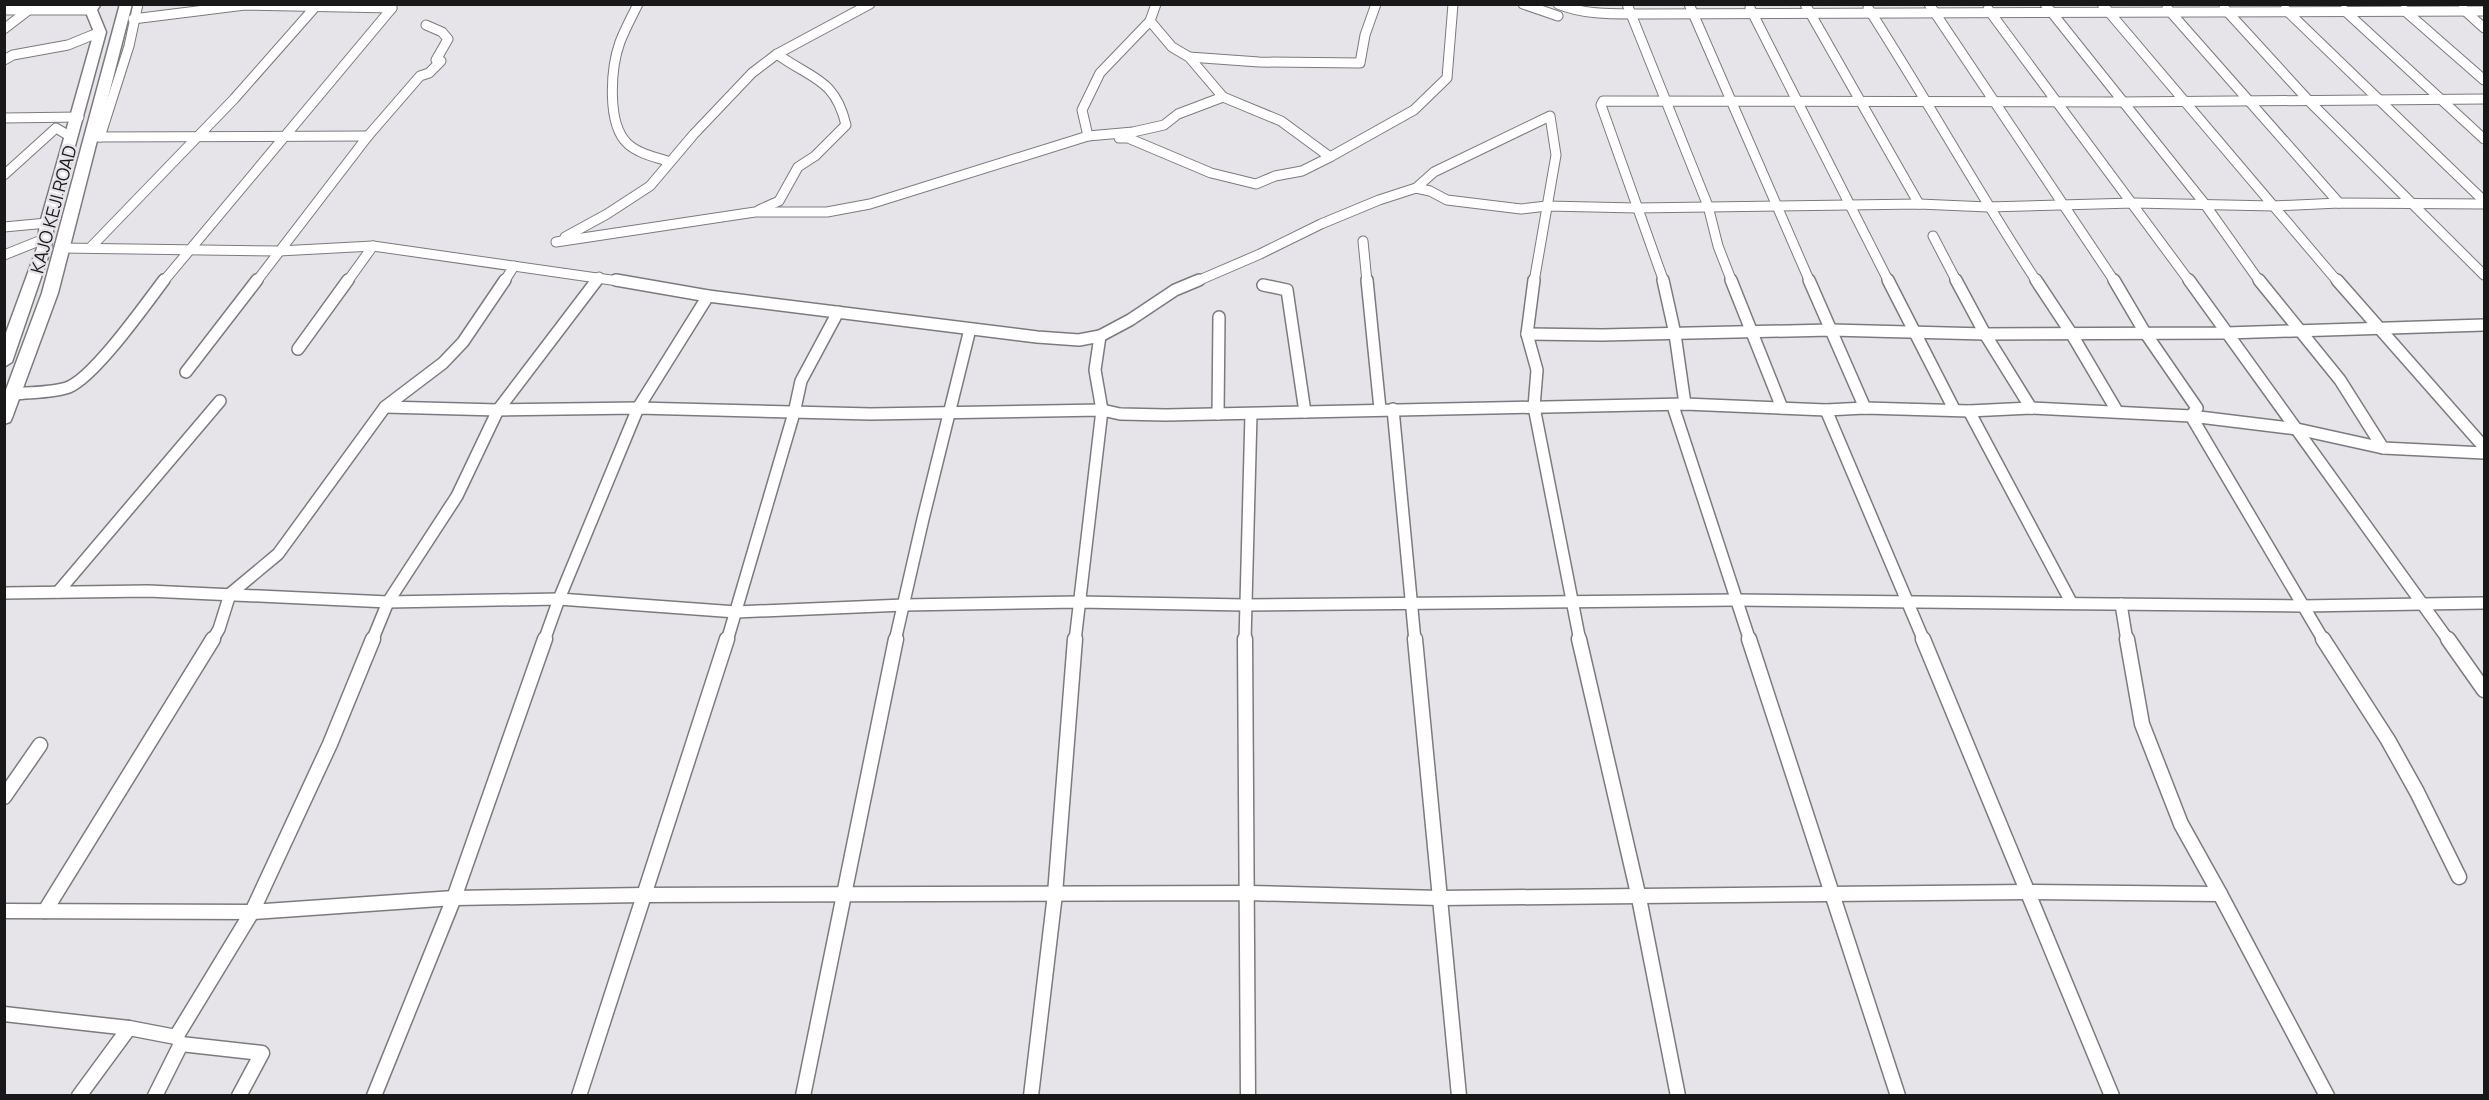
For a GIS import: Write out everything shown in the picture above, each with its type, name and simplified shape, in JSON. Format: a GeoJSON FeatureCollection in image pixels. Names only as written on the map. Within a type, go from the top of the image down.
{"type":"FeatureCollection","features":[{"type":"Feature","properties":{"kind":"main road","name":"KAJO KEJI ROAD"},"geometry":{"type":"LineString","coordinates":[[4,418],[15,394],[50,292],[95,137],[126,4]]}},
{"type":"Feature","properties":{"kind":"main road"},"geometry":{"type":"LineString","coordinates":[[93,7],[100,32]]}},
{"type":"Feature","properties":{"kind":"main road","name":"KAJO KEJI ROAD"},"geometry":{"type":"LineString","coordinates":[[4,362],[32,285],[100,32]]}},
{"type":"Feature","properties":{"kind":"street"},"geometry":{"type":"LineString","coordinates":[[4,29],[36,4]]}},
{"type":"Feature","properties":{"kind":"street"},"geometry":{"type":"LineString","coordinates":[[138,4],[129,46],[95,137],[368,136]]}},
{"type":"Feature","properties":{"kind":"street"},"geometry":{"type":"LineString","coordinates":[[638,4],[620,44],[615,67],[613,113],[623,137],[634,147],[670,162]]}},
{"type":"Feature","properties":{"kind":"street"},"geometry":{"type":"LineString","coordinates":[[870,4],[777,54],[752,73],[694,134],[650,186],[607,214],[556,242],[755,212],[827,212],[870,204],[1088,136],[1133,132],[1164,125],[1178,114],[1223,97]]}},
{"type":"Feature","properties":{"kind":"street"},"geometry":{"type":"LineString","coordinates":[[1088,136],[1082,110],[1100,73],[1150,21],[1156,4]]}},
{"type":"Feature","properties":{"kind":"street"},"geometry":{"type":"LineString","coordinates":[[1189,57],[1259,62],[1360,63],[1365,35],[1376,4]]}},
{"type":"Feature","properties":{"kind":"street"},"geometry":{"type":"LineString","coordinates":[[1088,136],[1128,138],[1211,173],[1256,184],[1275,176],[1302,171],[1414,110],[1447,78],[1453,4]]}},
{"type":"Feature","properties":{"kind":"street"},"geometry":{"type":"LineString","coordinates":[[1523,4],[1558,16]]}},
{"type":"Feature","properties":{"kind":"street"},"geometry":{"type":"LineString","coordinates":[[1558,4],[1565,9],[1580,12],[1630,9],[1750,9],[1810,13],[1933,8],[1986,8],[2052,13],[2109,13],[2167,8],[2225,8],[2288,12],[2342,8],[2484,11]]}},
{"type":"Feature","properties":{"kind":"street"},"geometry":{"type":"LineString","coordinates":[[1805,4],[1919,204]]}},
{"type":"Feature","properties":{"kind":"street"},"geometry":{"type":"LineString","coordinates":[[2045,4],[2204,203],[2242,259],[2340,380],[2384,448]]}},
{"type":"Feature","properties":{"kind":"street"},"geometry":{"type":"LineString","coordinates":[[2102,4],[2378,328],[2484,447]]}},
{"type":"Feature","properties":{"kind":"street"},"geometry":{"type":"LineString","coordinates":[[2280,4],[2484,203]]}},
{"type":"Feature","properties":{"kind":"street"},"geometry":{"type":"LineString","coordinates":[[2398,4],[2484,80]]}},
{"type":"Feature","properties":{"kind":"street"},"geometry":{"type":"LineString","coordinates":[[2457,4],[2484,28]]}},
{"type":"Feature","properties":{"kind":"street"},"geometry":{"type":"LineString","coordinates":[[15,394],[73,386],[123,333],[188,249],[392,8],[245,5],[133,19]]}},
{"type":"Feature","properties":{"kind":"street"},"geometry":{"type":"LineString","coordinates":[[91,248],[234,99],[316,6]]}},
{"type":"Feature","properties":{"kind":"street"},"geometry":{"type":"LineString","coordinates":[[4,10],[27,12],[93,7]]}},
{"type":"Feature","properties":{"kind":"street"},"geometry":{"type":"LineString","coordinates":[[1933,8],[1992,101],[2109,272],[2144,332],[2197,408],[2191,416]]}},
{"type":"Feature","properties":{"kind":"street"},"geometry":{"type":"LineString","coordinates":[[1986,8],[2134,203],[2484,690]]}},
{"type":"Feature","properties":{"kind":"street"},"geometry":{"type":"LineString","coordinates":[[2167,8],[2339,203]]}},
{"type":"Feature","properties":{"kind":"street"},"geometry":{"type":"LineString","coordinates":[[2225,8],[2309,101],[2484,275]]}},
{"type":"Feature","properties":{"kind":"street"},"geometry":{"type":"LineString","coordinates":[[2342,8],[2484,139]]}},
{"type":"Feature","properties":{"kind":"street"},"geometry":{"type":"LineString","coordinates":[[1630,9],[1708,206],[1718,246],[1782,408]]}},
{"type":"Feature","properties":{"kind":"street"},"geometry":{"type":"LineString","coordinates":[[1691,9],[1865,408]]}},
{"type":"Feature","properties":{"kind":"street"},"geometry":{"type":"LineString","coordinates":[[1750,9],[1848,206],[1954,410]]}},
{"type":"Feature","properties":{"kind":"street"},"geometry":{"type":"LineString","coordinates":[[1869,9],[1928,102],[1988,207],[2071,333],[2117,411]]}},
{"type":"Feature","properties":{"kind":"street"},"geometry":{"type":"LineString","coordinates":[[1150,21],[1172,47],[1189,57],[1223,97],[1281,121],[1330,157]]}},
{"type":"Feature","properties":{"kind":"street"},"geometry":{"type":"LineString","coordinates":[[186,372],[368,136],[420,76],[429,73],[441,61],[436,60],[448,39],[442,32],[426,25]]}},
{"type":"Feature","properties":{"kind":"street"},"geometry":{"type":"LineString","coordinates":[[7,57],[68,45],[100,32]]}},
{"type":"Feature","properties":{"kind":"street"},"geometry":{"type":"LineString","coordinates":[[755,212],[779,201],[798,167],[815,156],[846,125],[837,95],[828,84],[791,66],[777,54]]}},
{"type":"Feature","properties":{"kind":"street"},"geometry":{"type":"LineString","coordinates":[[1898,1095],[1736,600],[1679,405],[1675,334],[1662,274],[1601,102],[1608,100],[2121,102],[2484,99]]}},
{"type":"Feature","properties":{"kind":"street"},"geometry":{"type":"LineString","coordinates":[[61,248],[279,251],[373,246],[599,277],[708,296],[970,329],[1079,340],[1100,336],[1130,320],[1174,290],[1260,254],[1331,220],[1379,200],[1416,188],[1434,172],[1550,116],[1556,155],[1536,265],[1527,334],[1537,370],[1534,407],[1571,603],[1639,898],[1678,1095]]}},
{"type":"Feature","properties":{"kind":"street"},"geometry":{"type":"LineString","coordinates":[[4,118],[79,117]]}},
{"type":"Feature","properties":{"kind":"street"},"geometry":{"type":"LineString","coordinates":[[4,175],[56,128],[71,137]]}},
{"type":"Feature","properties":{"kind":"street"},"geometry":{"type":"LineString","coordinates":[[1416,188],[1430,191],[1447,200],[1521,209],[1547,206],[1637,208],[1919,204],[1988,207],[2134,203],[2273,206],[2339,203],[2484,203]]}},
{"type":"Feature","properties":{"kind":"street"},"geometry":{"type":"LineString","coordinates":[[4,227],[47,223]]}},
{"type":"Feature","properties":{"kind":"street"},"geometry":{"type":"LineString","coordinates":[[1933,236],[1985,334],[2031,408]]}},
{"type":"Feature","properties":{"kind":"street"},"geometry":{"type":"LineString","coordinates":[[4,255],[45,239]]}},
{"type":"Feature","properties":{"kind":"street"},"geometry":{"type":"LineString","coordinates":[[1363,241],[1380,409]]}},
{"type":"Feature","properties":{"kind":"street"},"geometry":{"type":"LineString","coordinates":[[298,349],[373,246]]}},
{"type":"Feature","properties":{"kind":"street"},"geometry":{"type":"LineString","coordinates":[[45,911],[219,629],[230,594],[278,554],[385,407],[443,363],[463,342],[514,266]]}},
{"type":"Feature","properties":{"kind":"street"},"geometry":{"type":"LineString","coordinates":[[154,1095],[178,1041],[252,912],[330,744],[388,602],[457,496],[498,410],[599,277]]}},
{"type":"Feature","properties":{"kind":"street"},"geometry":{"type":"LineString","coordinates":[[1263,285],[1287,290],[1305,412]]}},
{"type":"Feature","properties":{"kind":"street"},"geometry":{"type":"LineString","coordinates":[[374,1095],[454,898],[559,599],[638,408],[708,296]]}},
{"type":"Feature","properties":{"kind":"street"},"geometry":{"type":"LineString","coordinates":[[579,1095],[736,612],[794,413],[801,381],[838,312]]}},
{"type":"Feature","properties":{"kind":"street"},"geometry":{"type":"LineString","coordinates":[[1218,414],[1219,317]]}},
{"type":"Feature","properties":{"kind":"street"},"geometry":{"type":"LineString","coordinates":[[1527,334],[1675,334],[1831,330],[1985,334],[2226,333],[2484,325]]}},
{"type":"Feature","properties":{"kind":"street"},"geometry":{"type":"LineString","coordinates":[[803,1095],[874,741],[947,412],[970,329]]}},
{"type":"Feature","properties":{"kind":"street"},"geometry":{"type":"LineString","coordinates":[[1031,1095],[1055,894],[1078,602],[1102,410],[1095,370],[1100,336]]}},
{"type":"Feature","properties":{"kind":"street"},"geometry":{"type":"LineString","coordinates":[[58,592],[220,401]]}},
{"type":"Feature","properties":{"kind":"street"},"geometry":{"type":"LineString","coordinates":[[385,407],[498,410],[638,408],[794,413],[1102,410],[1120,414],[1251,414],[1380,409],[1679,405],[1826,410],[1865,408],[1969,411],[2031,408],[2191,416],[2297,429],[2384,448],[2484,453]]}},
{"type":"Feature","properties":{"kind":"street"},"geometry":{"type":"LineString","coordinates":[[1394,409],[1459,1095]]}},
{"type":"Feature","properties":{"kind":"street"},"geometry":{"type":"LineString","coordinates":[[1826,410],[2112,1095]]}},
{"type":"Feature","properties":{"kind":"street"},"geometry":{"type":"LineString","coordinates":[[1969,411],[2071,602]]}},
{"type":"Feature","properties":{"kind":"street"},"geometry":{"type":"LineString","coordinates":[[1248,1095],[1245,605],[1251,414]]}},
{"type":"Feature","properties":{"kind":"street"},"geometry":{"type":"LineString","coordinates":[[2191,416],[2302,606],[2388,740],[2417,792],[2458,877]]}},
{"type":"Feature","properties":{"kind":"street"},"geometry":{"type":"LineString","coordinates":[[4,593],[148,591],[388,602],[559,599],[736,612],[904,605],[1078,602],[1245,605],[1736,600],[2302,606],[2484,603]]}},
{"type":"Feature","properties":{"kind":"street"},"geometry":{"type":"LineString","coordinates":[[2121,604],[2142,724],[2181,824],[2327,1095]]}},
{"type":"Feature","properties":{"kind":"street"},"geometry":{"type":"LineString","coordinates":[[4,797],[40,746]]}},
{"type":"Feature","properties":{"kind":"street"},"geometry":{"type":"LineString","coordinates":[[4,911],[252,912],[454,898],[643,895],[1248,893],[1440,898],[1639,898],[1831,893],[2220,894]]}},
{"type":"Feature","properties":{"kind":"street"},"geometry":{"type":"LineString","coordinates":[[4,1014],[129,1028],[178,1041],[262,1053],[239,1095]]}},
{"type":"Feature","properties":{"kind":"street"},"geometry":{"type":"LineString","coordinates":[[79,1095],[129,1028]]}}]}
